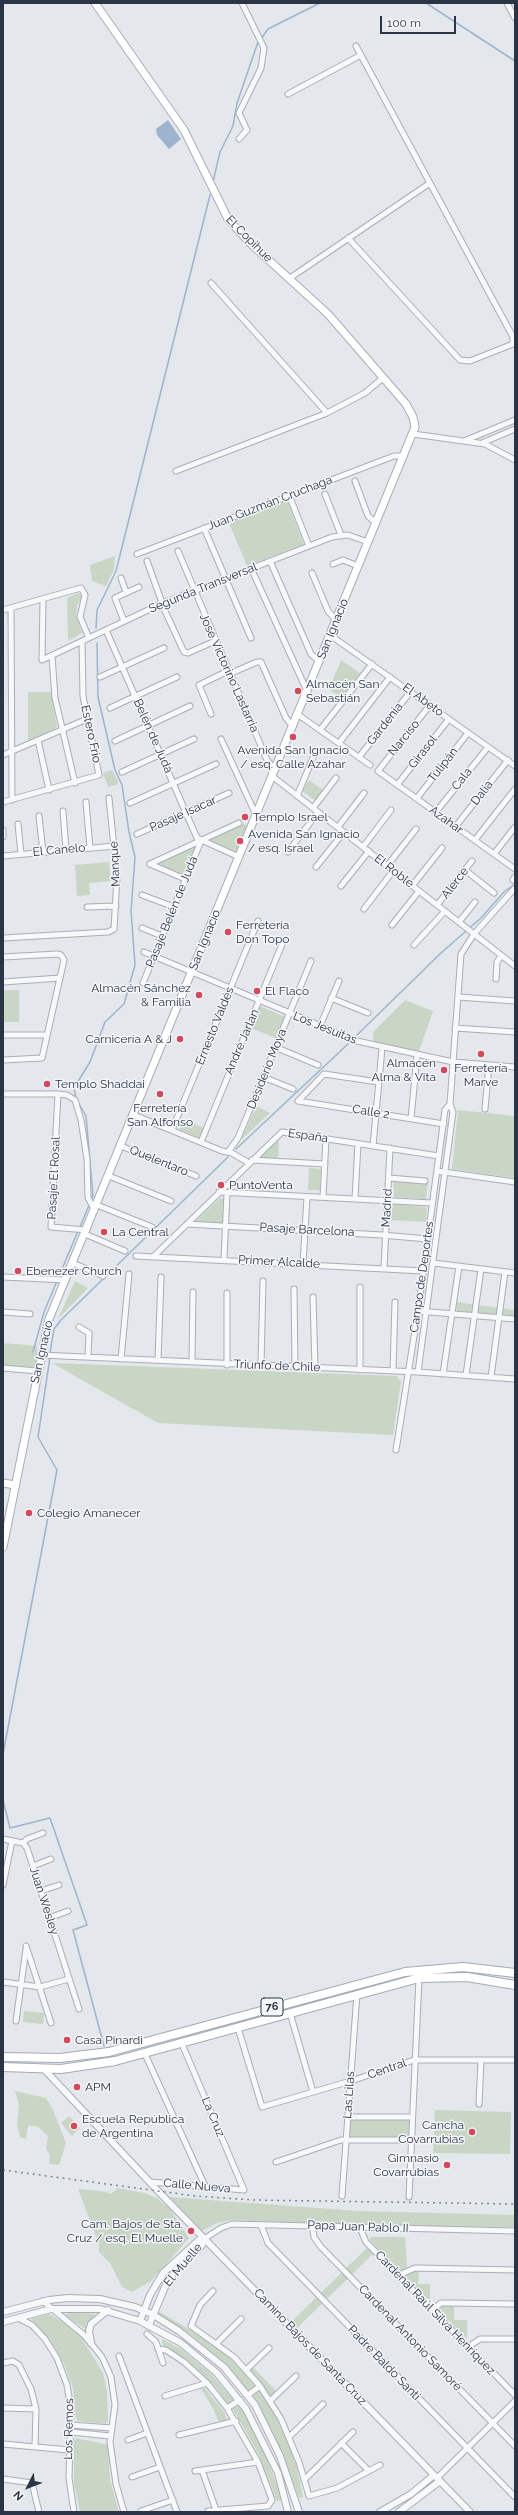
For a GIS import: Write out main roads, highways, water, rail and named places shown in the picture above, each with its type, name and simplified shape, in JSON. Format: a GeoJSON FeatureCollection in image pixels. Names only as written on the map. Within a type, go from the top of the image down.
{"type":"FeatureCollection","features":[{"type":"Feature","properties":{"kind":"main road","name":"El Copihue"},"geometry":{"type":"LineString","coordinates":[[95,3],[184,130],[228,219],[250,243],[324,309],[412,413],[415,423],[413,434]]}},
{"type":"Feature","properties":{"kind":"main road","name":"San Ignacio"},"geometry":{"type":"LineString","coordinates":[[3,1548],[40,1355],[49,1319],[64,1280],[72,1264],[82,1230],[95,1207],[109,1176],[413,434]]}},
{"type":"Feature","properties":{"kind":"main road"},"geometry":{"type":"LineString","coordinates":[[3,1483],[15,1484]]}},
{"type":"Feature","properties":{"kind":"main road","name":"76"},"geometry":{"type":"LineString","coordinates":[[3,2057],[60,2058],[109,2052],[405,1972],[463,1967],[515,1973]]}},
{"type":"Feature","properties":{"kind":"main road","name":"76"},"geometry":{"type":"LineString","coordinates":[[3,2067],[44,2069],[98,2064],[145,2054],[419,1978],[467,1978],[515,1985]]}},
{"type":"Feature","properties":{"kind":"water"},"geometry":{"type":"Polygon","coordinates":[[[168,120],[181,139],[169,149],[157,135],[156,129],[168,120]]]}},
{"type":"Feature","properties":{"kind":"waterway"},"geometry":{"type":"LineString","coordinates":[[261,39],[268,29],[320,3]]}},
{"type":"Feature","properties":{"kind":"waterway"},"geometry":{"type":"LineString","coordinates":[[426,3],[515,61]]}},
{"type":"Feature","properties":{"kind":"waterway"},"geometry":{"type":"LineString","coordinates":[[213,182],[220,152],[233,126],[237,103],[258,42]]}},
{"type":"Feature","properties":{"kind":"waterway"},"geometry":{"type":"LineString","coordinates":[[96,628],[97,610],[116,571],[210,195]]}},
{"type":"Feature","properties":{"kind":"waterway"},"geometry":{"type":"LineString","coordinates":[[76,1099],[74,1088],[90,1062],[105,1022],[124,1004],[135,965],[131,911],[135,857],[129,832],[122,785],[115,770],[98,697],[97,643]]}},
{"type":"Feature","properties":{"kind":"waterway"},"geometry":{"type":"LineString","coordinates":[[357,1035],[441,953],[481,918],[504,892],[515,884]]}},
{"type":"Feature","properties":{"kind":"waterway"},"geometry":{"type":"LineString","coordinates":[[236,1149],[348,1044]]}},
{"type":"Feature","properties":{"kind":"waterway"},"geometry":{"type":"LineString","coordinates":[[78,1102],[86,1116],[93,1196],[91,1199]]}},
{"type":"Feature","properties":{"kind":"waterway"},"geometry":{"type":"LineString","coordinates":[[50,1353],[54,1329],[61,1320],[228,1157]]}},
{"type":"Feature","properties":{"kind":"waterway"},"geometry":{"type":"LineString","coordinates":[[80,1227],[90,1203]]}},
{"type":"Feature","properties":{"kind":"waterway"},"geometry":{"type":"LineString","coordinates":[[33,1352],[44,1312],[78,1231]]}},
{"type":"Feature","properties":{"kind":"waterway"},"geometry":{"type":"LineString","coordinates":[[3,1754],[57,1470],[38,1437],[50,1357]]}},
{"type":"Feature","properties":{"kind":"waterway"},"geometry":{"type":"LineString","coordinates":[[3,1800],[10,1828],[50,1818],[87,1925],[73,1930],[104,2046]]}},
{"type":"Feature","properties":{"kind":"railway"},"geometry":{"type":"LineString","coordinates":[[3,2170],[195,2196],[253,2200],[515,2204]]}},
{"type":"Feature","properties":{"kind":"place","name":"Almacén San Sebastián"},"geometry":{"type":"Point","coordinates":[298,691]}},
{"type":"Feature","properties":{"kind":"place","name":"Avenida San Ignacio / esq. Calle Azahar"},"geometry":{"type":"Point","coordinates":[293,737]}},
{"type":"Feature","properties":{"kind":"place","name":"Templo Israel"},"geometry":{"type":"Point","coordinates":[245,817]}},
{"type":"Feature","properties":{"kind":"place","name":"Avenida San Ignacio / esq. Israel"},"geometry":{"type":"Point","coordinates":[240,841]}},
{"type":"Feature","properties":{"kind":"place","name":"Ferretería Don Topo"},"geometry":{"type":"Point","coordinates":[228,932]}},
{"type":"Feature","properties":{"kind":"place","name":"El Flaco"},"geometry":{"type":"Point","coordinates":[257,991]}},
{"type":"Feature","properties":{"kind":"place","name":"Almacén Sánchez & Familia"},"geometry":{"type":"Point","coordinates":[199,995]}},
{"type":"Feature","properties":{"kind":"place","name":"Carnicería A & J"},"geometry":{"type":"Point","coordinates":[180,1039]}},
{"type":"Feature","properties":{"kind":"place","name":"Ferretería Marve"},"geometry":{"type":"Point","coordinates":[481,1054]}},
{"type":"Feature","properties":{"kind":"place","name":"Almacén Alma & Vita"},"geometry":{"type":"Point","coordinates":[444,1070]}},
{"type":"Feature","properties":{"kind":"place","name":"Templo Shaddai"},"geometry":{"type":"Point","coordinates":[47,1084]}},
{"type":"Feature","properties":{"kind":"place","name":"Ferretería San Alfonso"},"geometry":{"type":"Point","coordinates":[160,1094]}},
{"type":"Feature","properties":{"kind":"place","name":"PuntoVenta"},"geometry":{"type":"Point","coordinates":[221,1185]}},
{"type":"Feature","properties":{"kind":"place","name":"La Central"},"geometry":{"type":"Point","coordinates":[104,1232]}},
{"type":"Feature","properties":{"kind":"place","name":"Ebenezer Church"},"geometry":{"type":"Point","coordinates":[18,1271]}},
{"type":"Feature","properties":{"kind":"place","name":"Colegio Amanecer"},"geometry":{"type":"Point","coordinates":[29,1513]}},
{"type":"Feature","properties":{"kind":"place","name":"Casa Pinardi"},"geometry":{"type":"Point","coordinates":[67,2040]}},
{"type":"Feature","properties":{"kind":"place","name":"APM"},"geometry":{"type":"Point","coordinates":[77,2087]}},
{"type":"Feature","properties":{"kind":"place","name":"Escuela República de Argentina"},"geometry":{"type":"Point","coordinates":[74,2126]}},
{"type":"Feature","properties":{"kind":"place","name":"Cancha Covarrubias"},"geometry":{"type":"Point","coordinates":[472,2132]}},
{"type":"Feature","properties":{"kind":"place","name":"Gimnasio Covarrubias"},"geometry":{"type":"Point","coordinates":[447,2165]}},
{"type":"Feature","properties":{"kind":"place","name":"Cam. Bajos de Sta. Cruz / esq. El Muelle"},"geometry":{"type":"Point","coordinates":[191,2231]}}]}
